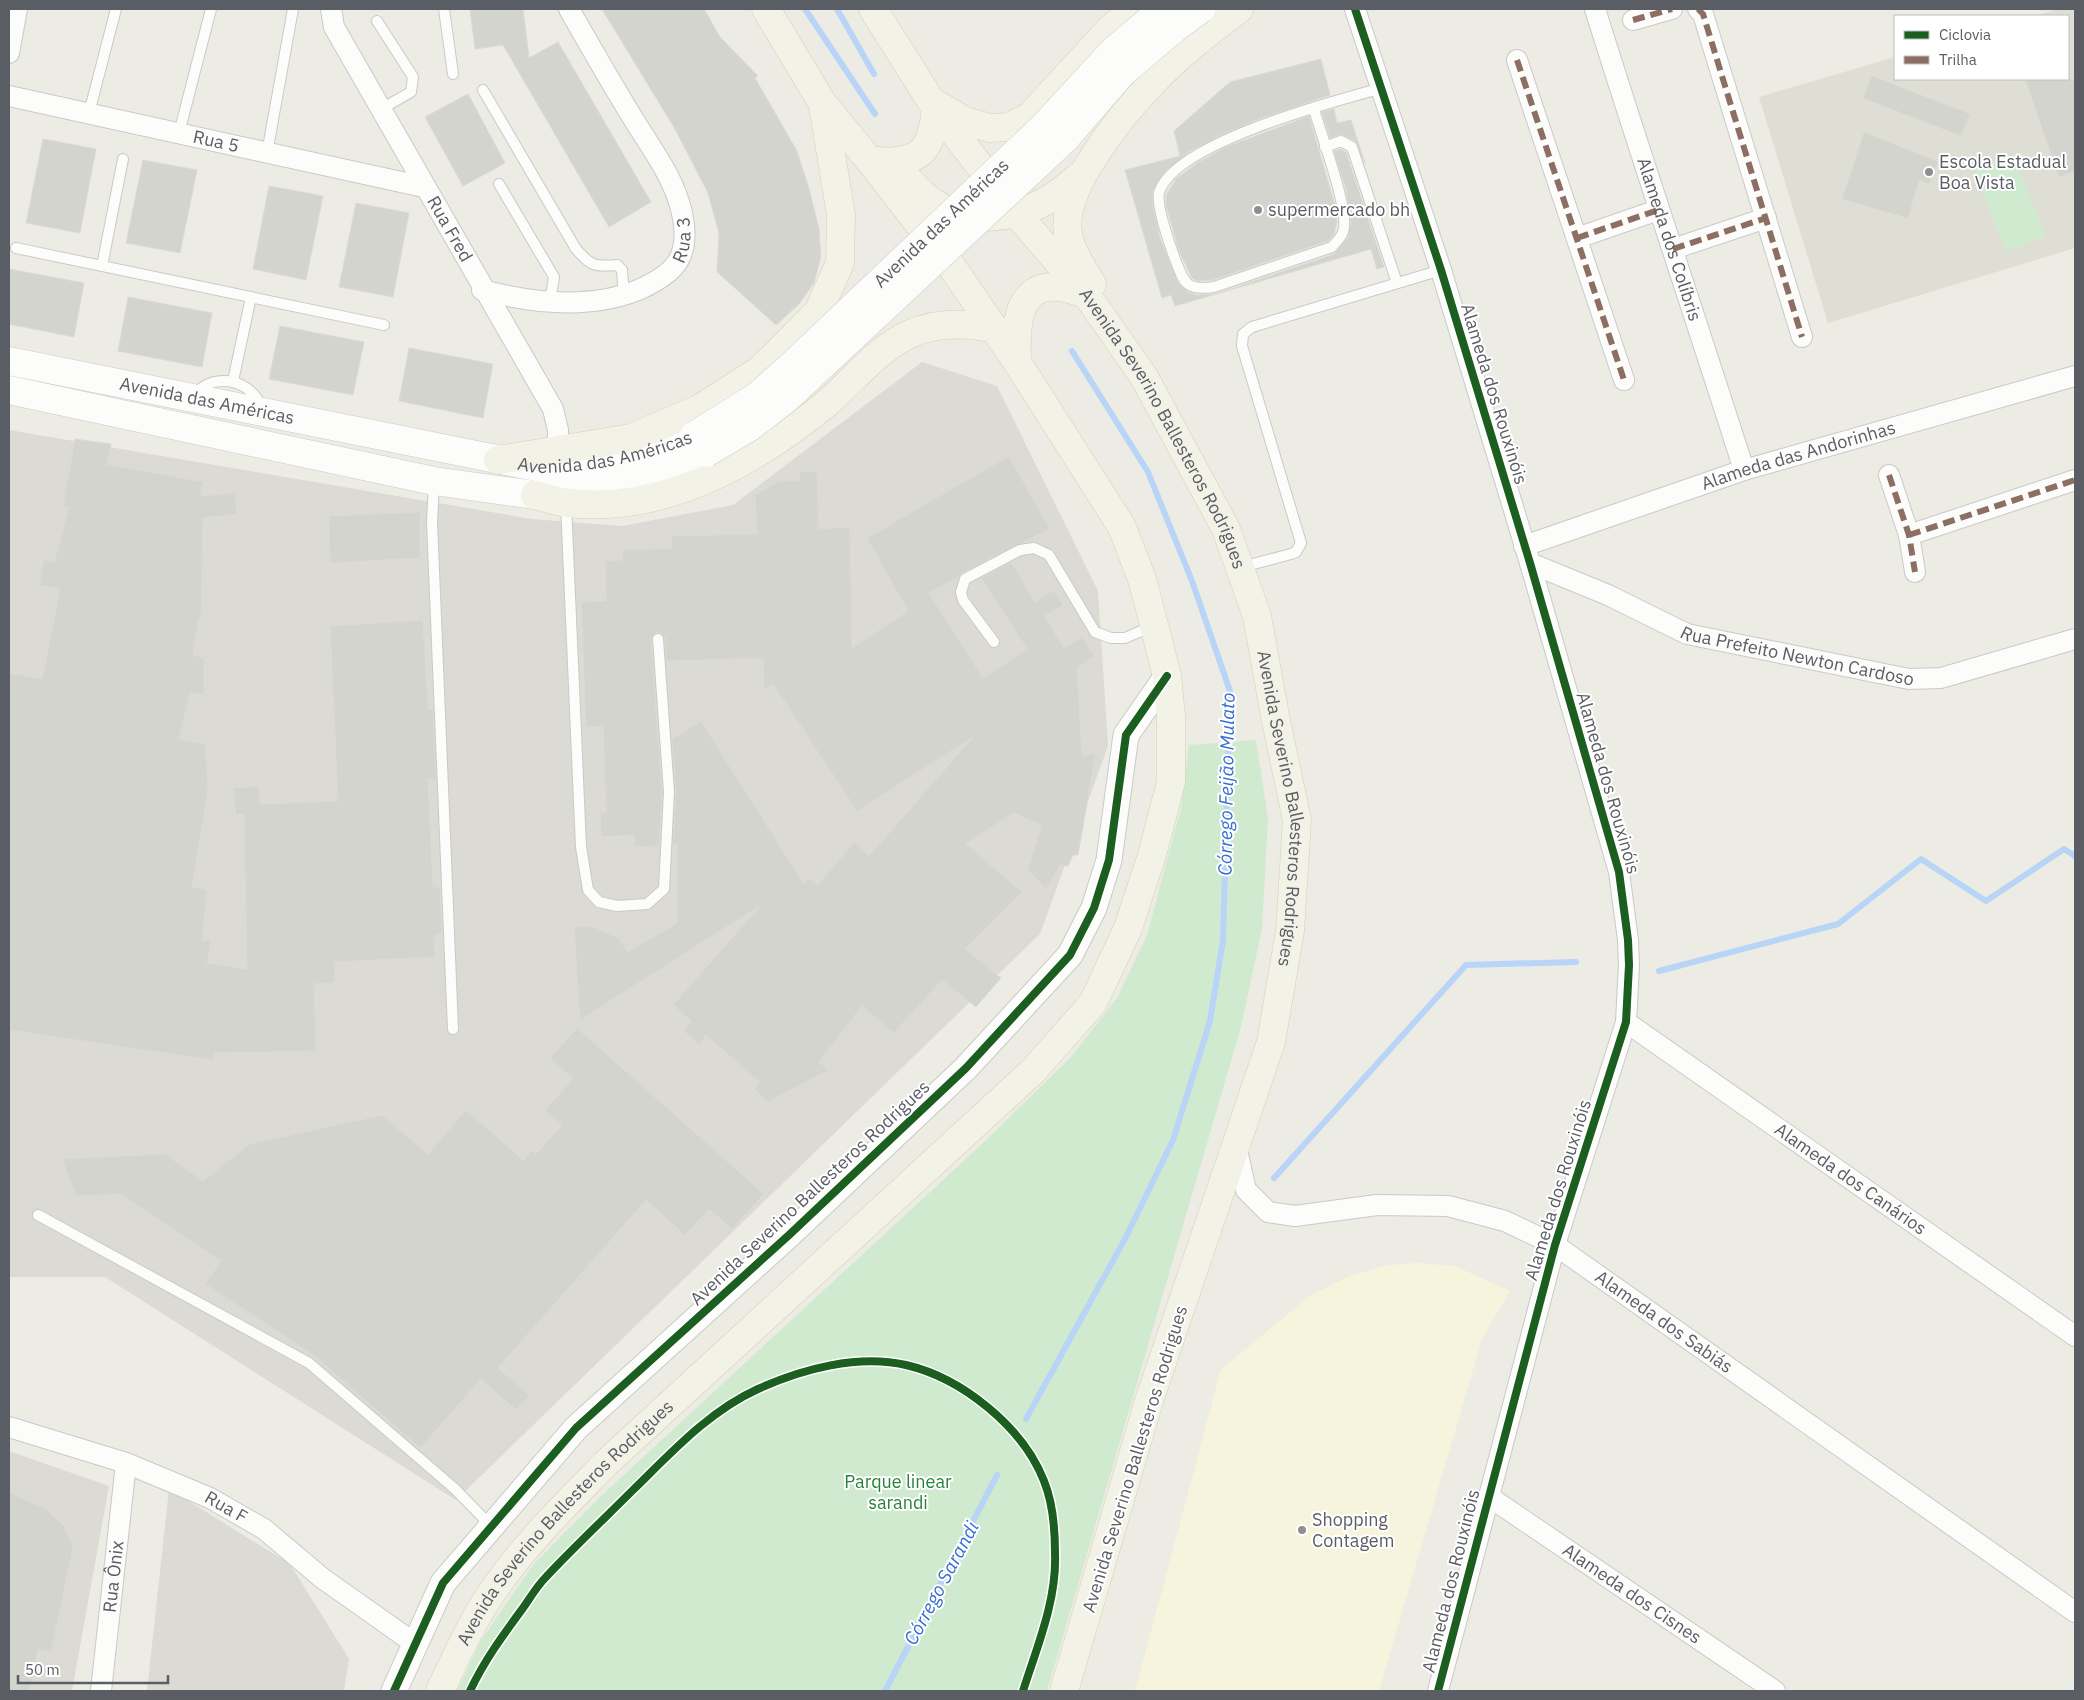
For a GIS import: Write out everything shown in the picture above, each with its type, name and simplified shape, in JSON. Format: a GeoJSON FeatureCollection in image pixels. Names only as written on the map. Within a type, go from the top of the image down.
{"type":"FeatureCollection","features":[{"type":"Feature","properties":{"kind":"main road","name":"Avenida Severino Ballesteros Rodrigues"},"geometry":{"type":"LineString","coordinates":[[440,1691],[457,1653],[498,1584],[556,1515],[612,1458],[1033,1071],[1093,1003],[1128,928],[1152,855],[1171,782],[1171,716],[1167,676],[1143,582],[1122,527],[1018,362],[881,162],[823,104],[766,9]]}},
{"type":"Feature","properties":{"kind":"main road","name":"Avenida Severino Ballesteros Rodrigues"},"geometry":{"type":"LineString","coordinates":[[873,9],[934,105],[1015,212],[1086,294],[1144,377],[1226,529],[1257,616],[1276,721],[1297,820],[1290,931],[1271,1042],[1149,1400],[1064,1691]]}},
{"type":"Feature","properties":{"kind":"main road","name":"Avenida das Américas"},"geometry":{"type":"LineString","coordinates":[[9,390],[434,481],[535,495],[618,483],[669,468],[791,366],[1044,126],[1113,51],[1163,9]]}},
{"type":"Feature","properties":{"kind":"main road"},"geometry":{"type":"LineString","coordinates":[[700,444],[750,427],[785,400],[1064,140],[1122,73],[1201,9]]}},
{"type":"Feature","properties":{"kind":"main road"},"geometry":{"type":"LineString","coordinates":[[1144,377],[1111,315],[1077,259],[1068,232],[1069,209],[1082,174],[1103,143],[1155,80],[1201,38],[1239,9]]}},
{"type":"Feature","properties":{"kind":"main road"},"geometry":{"type":"LineString","coordinates":[[881,162],[914,158],[926,148],[933,134],[934,105],[966,121],[989,128],[1009,127],[1029,117],[1110,29],[1131,10]]}},
{"type":"Feature","properties":{"kind":"main road"},"geometry":{"type":"LineString","coordinates":[[498,460],[558,452],[631,438],[699,409],[760,370],[818,312],[840,263],[841,215],[823,104]]}},
{"type":"Feature","properties":{"kind":"main road"},"geometry":{"type":"LineString","coordinates":[[881,162],[932,202],[948,211],[977,218],[1015,212],[1052,198],[1082,174]]}},
{"type":"Feature","properties":{"kind":"main road"},"geometry":{"type":"LineString","coordinates":[[1018,362],[1020,310],[1026,298],[1038,289],[1059,287],[1086,294]]}},
{"type":"Feature","properties":{"kind":"main road"},"geometry":{"type":"LineString","coordinates":[[535,495],[566,503],[593,505],[631,501],[670,492],[711,478],[750,459],[778,441],[826,403],[889,346],[911,333],[959,324],[975,324],[995,329]]}},
{"type":"Feature","properties":{"kind":"main road","name":"Avenida das Américas"},"geometry":{"type":"LineString","coordinates":[[9,361],[536,467],[570,467],[621,459],[660,449],[700,444]]}},
{"type":"Feature","properties":{"kind":"street"},"geometry":{"type":"LineString","coordinates":[[9,53],[17,9]]}},
{"type":"Feature","properties":{"kind":"street","name":"Rua Fred"},"geometry":{"type":"LineString","coordinates":[[331,9],[334,27],[482,290],[552,409],[558,430],[558,452]]}},
{"type":"Feature","properties":{"kind":"street","name":"Rua 3"},"geometry":{"type":"LineString","coordinates":[[482,290],[512,298],[550,302],[591,301],[624,296],[666,275],[681,255],[684,226],[679,202],[664,168],[600,64],[569,9]]}},
{"type":"Feature","properties":{"kind":"street","name":"Alameda dos Rouxinóis"},"geometry":{"type":"LineString","coordinates":[[1355,9],[1441,270],[1527,554],[1619,872],[1629,965],[1626,1022],[1555,1244],[1438,1691]]}},
{"type":"Feature","properties":{"kind":"street","name":"Alameda dos Colíbris"},"geometry":{"type":"LineString","coordinates":[[1595,9],[1658,210],[1673,249],[1744,470]]}},
{"type":"Feature","properties":{"kind":"street"},"geometry":{"type":"LineString","coordinates":[[1633,20],[1672,9]]}},
{"type":"Feature","properties":{"kind":"street"},"geometry":{"type":"LineString","coordinates":[[1698,9],[1703,14],[1802,337]]}},
{"type":"Feature","properties":{"kind":"street"},"geometry":{"type":"LineString","coordinates":[[1517,60],[1624,380]]}},
{"type":"Feature","properties":{"kind":"street","name":"Rua 5"},"geometry":{"type":"LineString","coordinates":[[9,96],[424,187]]}},
{"type":"Feature","properties":{"kind":"street"},"geometry":{"type":"LineString","coordinates":[[1577,238],[1658,210]]}},
{"type":"Feature","properties":{"kind":"street"},"geometry":{"type":"LineString","coordinates":[[1673,249],[1766,218]]}},
{"type":"Feature","properties":{"kind":"street","name":"Alameda das Andorinhas"},"geometry":{"type":"LineString","coordinates":[[1527,554],[1744,470],[2075,376]]}},
{"type":"Feature","properties":{"kind":"street"},"geometry":{"type":"LineString","coordinates":[[1889,475],[1908,535],[1915,572]]}},
{"type":"Feature","properties":{"kind":"street"},"geometry":{"type":"LineString","coordinates":[[1908,535],[2075,480]]}},
{"type":"Feature","properties":{"kind":"street","name":"Rua Prefeito Newton Cardoso"},"geometry":{"type":"LineString","coordinates":[[1527,554],[1686,634],[1909,679],[1940,678],[2075,639]]}},
{"type":"Feature","properties":{"kind":"street","name":"Avenida Severino Ballesteros Rodrigues"},"geometry":{"type":"LineString","coordinates":[[394,1691],[414,1643],[443,1583],[576,1428],[789,1235],[966,1068],[1070,955],[1094,908],[1109,860],[1126,735],[1167,676]]}},
{"type":"Feature","properties":{"kind":"street","name":"Alameda dos Canários"},"geometry":{"type":"LineString","coordinates":[[1626,1022],[2075,1336]]}},
{"type":"Feature","properties":{"kind":"street","name":"Alameda dos Sabiás"},"geometry":{"type":"LineString","coordinates":[[1236,1146],[1246,1190],[1268,1212],[1294,1216],[1377,1205],[1448,1206],[1505,1221],[1555,1244],[2075,1612]]}},
{"type":"Feature","properties":{"kind":"street","name":"Rua F"},"geometry":{"type":"LineString","coordinates":[[9,1426],[126,1463],[210,1498],[264,1528],[322,1578],[414,1643]]}},
{"type":"Feature","properties":{"kind":"street","name":"Rua Ônix"},"geometry":{"type":"LineString","coordinates":[[101,1691],[126,1463]]}},
{"type":"Feature","properties":{"kind":"street","name":"Alameda dos Cisnes"},"geometry":{"type":"LineString","coordinates":[[1488,1496],[1775,1691]]}},
{"type":"Feature","properties":{"kind":"lane"},"geometry":{"type":"LineString","coordinates":[[89,113],[116,9]]}},
{"type":"Feature","properties":{"kind":"lane"},"geometry":{"type":"LineString","coordinates":[[179,133],[211,9]]}},
{"type":"Feature","properties":{"kind":"lane"},"geometry":{"type":"LineString","coordinates":[[267,152],[292,9]]}},
{"type":"Feature","properties":{"kind":"lane"},"geometry":{"type":"LineString","coordinates":[[444,9],[453,74]]}},
{"type":"Feature","properties":{"kind":"lane"},"geometry":{"type":"LineString","coordinates":[[377,21],[413,77],[411,92],[381,109]]}},
{"type":"Feature","properties":{"kind":"lane"},"geometry":{"type":"LineString","coordinates":[[1314,109],[1339,194],[1344,221],[1344,231],[1332,248],[1214,287],[1198,290],[1186,283],[1172,250],[1159,194],[1163,184],[1182,165],[1209,148],[1242,132],[1314,109],[1382,88]]}},
{"type":"Feature","properties":{"kind":"lane"},"geometry":{"type":"LineString","coordinates":[[483,90],[576,249],[587,262],[599,267],[617,264],[622,270],[624,296]]}},
{"type":"Feature","properties":{"kind":"lane"},"geometry":{"type":"LineString","coordinates":[[1325,147],[1342,141],[1352,147],[1397,283]]}},
{"type":"Feature","properties":{"kind":"lane"},"geometry":{"type":"LineString","coordinates":[[102,266],[124,159]]}},
{"type":"Feature","properties":{"kind":"lane"},"geometry":{"type":"LineString","coordinates":[[500,184],[554,277],[550,302]]}},
{"type":"Feature","properties":{"kind":"lane"},"geometry":{"type":"LineString","coordinates":[[16,248],[384,325]]}},
{"type":"Feature","properties":{"kind":"lane"},"geometry":{"type":"LineString","coordinates":[[1241,567],[1291,554],[1300,548],[1301,543],[1242,346],[1243,334],[1252,327],[1441,270]]}},
{"type":"Feature","properties":{"kind":"lane"},"geometry":{"type":"LineString","coordinates":[[233,382],[251,297]]}},
{"type":"Feature","properties":{"kind":"lane"},"geometry":{"type":"LineString","coordinates":[[191,398],[209,383],[221,380],[233,382],[253,393],[264,413]]}},
{"type":"Feature","properties":{"kind":"lane"},"geometry":{"type":"LineString","coordinates":[[434,481],[432,522],[453,1029]]}},
{"type":"Feature","properties":{"kind":"lane"},"geometry":{"type":"LineString","coordinates":[[566,503],[581,847],[588,890],[600,902],[617,906],[647,904],[664,889],[669,792],[658,639]]}},
{"type":"Feature","properties":{"kind":"lane"},"geometry":{"type":"LineString","coordinates":[[994,642],[963,600],[961,592],[965,579],[1020,550],[1034,548],[1049,555],[1095,632],[1111,638],[1125,638],[1154,626]]}},
{"type":"Feature","properties":{"kind":"lane"},"geometry":{"type":"LineString","coordinates":[[38,1216],[309,1363],[455,1489],[492,1526]]}},
{"type":"Feature","properties":{"kind":"shaded area","name":"Escola Estadual Boa Vista"},"geometry":{"type":"Polygon","coordinates":[[[2059,9],[2075,9],[2075,248],[1828,323],[1759,97],[1894,57],[1894,80],[2069,80],[2069,15],[2038,15],[2059,9]]]}},
{"type":"Feature","properties":{"kind":"shaded area"},"geometry":{"type":"Polygon","coordinates":[[[922,362],[997,386],[1098,591],[1108,746],[1040,934],[456,1500],[105,1277],[9,1277],[9,430],[532,519],[622,526],[733,505],[922,362]]]}},
{"type":"Feature","properties":{"kind":"shaded area","name":"Shopping Contagem"},"geometry":{"type":"Polygon","coordinates":[[[1417,1263],[1455,1266],[1510,1291],[1482,1339],[1379,1691],[1135,1691],[1221,1369],[1310,1296],[1347,1277],[1387,1265],[1417,1263]]]}},
{"type":"Feature","properties":{"kind":"shaded area"},"geometry":{"type":"Polygon","coordinates":[[[9,1451],[109,1486],[72,1691],[9,1691],[9,1451]]]}},
{"type":"Feature","properties":{"kind":"shaded area"},"geometry":{"type":"Polygon","coordinates":[[[169,1489],[290,1564],[349,1659],[344,1691],[147,1691],[169,1489]]]}},
{"type":"Feature","properties":{"kind":"green space"},"geometry":{"type":"Polygon","coordinates":[[[2013,154],[2046,236],[2006,252],[1973,170],[2013,154]]]}},
{"type":"Feature","properties":{"kind":"green space","name":"Parque linear sarandi"},"geometry":{"type":"Polygon","coordinates":[[[1256,740],[1268,818],[1262,929],[1241,1027],[1047,1691],[457,1691],[482,1639],[533,1565],[600,1497],[981,1145],[1071,1057],[1117,998],[1147,935],[1181,808],[1189,745],[1256,740]]]}},
{"type":"Feature","properties":{"kind":"building"},"geometry":{"type":"Polygon","coordinates":[[[470,9],[523,9],[529,58],[558,42],[651,202],[609,227],[503,45],[475,49],[470,9]]]}},
{"type":"Feature","properties":{"kind":"building"},"geometry":{"type":"Polygon","coordinates":[[[602,9],[704,9],[720,37],[758,76],[755,78],[797,151],[819,229],[821,256],[814,283],[799,304],[776,325],[717,272],[719,233],[708,193],[675,129],[602,9]]]}},
{"type":"Feature","properties":{"kind":"building"},"geometry":{"type":"Polygon","coordinates":[[[1321,59],[1330,95],[1256,120],[1221,135],[1190,151],[1165,171],[1152,193],[1153,208],[1160,238],[1178,283],[1188,292],[1197,295],[1216,294],[1334,254],[1348,238],[1351,223],[1346,189],[1334,151],[1340,149],[1346,152],[1384,267],[1377,269],[1371,249],[1175,306],[1171,295],[1162,298],[1125,170],[1180,156],[1174,131],[1230,82],[1321,59]]]}},
{"type":"Feature","properties":{"kind":"building"},"geometry":{"type":"Polygon","coordinates":[[[1872,76],[1970,114],[1961,136],[1863,98],[1872,76]]]}},
{"type":"Feature","properties":{"kind":"building"},"geometry":{"type":"Polygon","coordinates":[[[2075,79],[2075,171],[2059,177],[2025,80],[2075,79]]]}},
{"type":"Feature","properties":{"kind":"building"},"geometry":{"type":"Polygon","coordinates":[[[468,94],[505,163],[463,186],[425,117],[468,94]]]}},
{"type":"Feature","properties":{"kind":"building"},"geometry":{"type":"Polygon","coordinates":[[[1334,109],[1337,123],[1351,120],[1365,163],[1355,141],[1342,134],[1330,138],[1322,112],[1334,109]]]}},
{"type":"Feature","properties":{"kind":"building"},"geometry":{"type":"Polygon","coordinates":[[[1309,116],[1336,209],[1337,222],[1334,234],[1328,241],[1213,280],[1198,281],[1192,278],[1179,251],[1166,205],[1166,195],[1176,179],[1197,163],[1226,147],[1309,116]]]}},
{"type":"Feature","properties":{"kind":"building"},"geometry":{"type":"Polygon","coordinates":[[[1864,132],[1938,162],[1929,184],[1919,180],[1908,218],[1842,199],[1864,132]]]}},
{"type":"Feature","properties":{"kind":"building"},"geometry":{"type":"Polygon","coordinates":[[[43,139],[96,149],[80,233],[26,223],[43,139]]]}},
{"type":"Feature","properties":{"kind":"building"},"geometry":{"type":"Polygon","coordinates":[[[143,160],[197,170],[180,253],[126,243],[143,160]]]}},
{"type":"Feature","properties":{"kind":"building"},"geometry":{"type":"Polygon","coordinates":[[[269,186],[323,196],[306,280],[253,269],[269,186]]]}},
{"type":"Feature","properties":{"kind":"building"},"geometry":{"type":"Polygon","coordinates":[[[356,203],[409,213],[393,297],[339,287],[356,203]]]}},
{"type":"Feature","properties":{"kind":"building"},"geometry":{"type":"Polygon","coordinates":[[[9,269],[84,283],[74,337],[9,324],[9,269]]]}},
{"type":"Feature","properties":{"kind":"building"},"geometry":{"type":"Polygon","coordinates":[[[128,297],[212,313],[202,367],[118,351],[128,297]]]}},
{"type":"Feature","properties":{"kind":"building"},"geometry":{"type":"Polygon","coordinates":[[[280,326],[364,342],[353,395],[269,379],[280,326]]]}},
{"type":"Feature","properties":{"kind":"building"},"geometry":{"type":"Polygon","coordinates":[[[409,348],[493,364],[483,418],[399,401],[409,348]]]}},
{"type":"Feature","properties":{"kind":"building"},"geometry":{"type":"Polygon","coordinates":[[[75,439],[111,444],[106,464],[203,482],[200,496],[235,493],[237,514],[203,518],[201,620],[198,620],[193,655],[204,658],[204,695],[190,692],[179,739],[205,744],[208,788],[192,887],[207,890],[202,940],[211,941],[207,963],[247,969],[244,814],[236,815],[233,788],[259,786],[260,804],[338,801],[330,626],[423,620],[428,709],[433,709],[436,779],[428,779],[433,887],[440,887],[442,934],[434,935],[435,957],[334,962],[335,983],[314,984],[316,1051],[214,1053],[213,1060],[9,1030],[9,673],[42,679],[60,589],[39,585],[44,560],[54,562],[69,508],[63,506],[75,439]]]}},
{"type":"Feature","properties":{"kind":"building"},"geometry":{"type":"Polygon","coordinates":[[[1009,456],[1050,529],[962,573],[929,593],[983,678],[1027,649],[981,578],[1011,562],[1035,602],[1054,590],[1063,605],[1044,616],[1064,648],[1082,637],[1094,656],[1077,668],[1082,756],[1096,753],[1078,855],[1073,855],[1068,866],[1060,865],[1046,889],[1028,870],[1041,825],[1013,813],[966,844],[1022,892],[965,949],[1001,978],[976,1007],[942,980],[894,1033],[862,1006],[819,1062],[829,1070],[767,1102],[754,1088],[760,1082],[706,1035],[699,1045],[683,1030],[691,1021],[673,1005],[761,905],[580,1020],[574,926],[594,927],[618,938],[628,952],[677,923],[677,845],[673,845],[676,792],[672,739],[701,721],[804,884],[809,878],[818,885],[854,842],[869,856],[973,737],[857,811],[773,684],[764,689],[763,658],[666,661],[665,638],[661,633],[657,632],[651,639],[662,792],[659,846],[635,847],[634,835],[601,837],[600,812],[606,812],[603,726],[586,727],[581,602],[606,601],[605,561],[623,560],[622,550],[672,548],[671,536],[757,534],[755,495],[779,481],[800,480],[799,471],[817,472],[819,529],[850,527],[852,648],[908,611],[867,538],[1009,456]]]}},
{"type":"Feature","properties":{"kind":"building"},"geometry":{"type":"Polygon","coordinates":[[[420,512],[420,558],[330,563],[329,516],[420,512]]]}},
{"type":"Feature","properties":{"kind":"building"},"geometry":{"type":"Polygon","coordinates":[[[577,1028],[764,1194],[732,1229],[709,1209],[685,1235],[646,1200],[498,1368],[530,1395],[516,1410],[481,1379],[420,1448],[315,1356],[205,1284],[221,1261],[121,1194],[76,1196],[62,1159],[165,1154],[203,1181],[250,1144],[382,1115],[428,1154],[466,1110],[523,1160],[532,1150],[536,1154],[562,1125],[545,1110],[573,1079],[550,1058],[577,1028]]]}},
{"type":"Feature","properties":{"kind":"building"},"geometry":{"type":"Polygon","coordinates":[[[9,1492],[47,1510],[64,1526],[73,1547],[51,1652],[38,1649],[29,1691],[9,1691],[9,1492]]]}},
{"type":"Feature","properties":{"kind":"waterway"},"geometry":{"type":"LineString","coordinates":[[805,9],[875,114]]}},
{"type":"Feature","properties":{"kind":"waterway"},"geometry":{"type":"LineString","coordinates":[[837,9],[874,74]]}},
{"type":"Feature","properties":{"kind":"waterway","name":"Córrego Feijão Mulato"},"geometry":{"type":"LineString","coordinates":[[1026,1419],[1126,1237],[1173,1140],[1210,1021],[1223,940],[1230,691],[1192,581],[1148,472],[1072,351]]}},
{"type":"Feature","properties":{"kind":"waterway","name":"Córrego Feijão Mulato"},"geometry":{"type":"LineString","coordinates":[[1659,971],[1838,924],[1921,859],[1986,901],[2064,849],[2075,856]]}},
{"type":"Feature","properties":{"kind":"waterway","name":"Córrego Feijão Mulato"},"geometry":{"type":"LineString","coordinates":[[1274,1178],[1466,965],[1576,962]]}},
{"type":"Feature","properties":{"kind":"waterway","name":"Córrego Sarandi"},"geometry":{"type":"LineString","coordinates":[[885,1691],[997,1475]]}},
{"type":"Feature","properties":{"kind":"marked path"},"geometry":{"type":"LineString","coordinates":[[1633,20],[1672,9]]}},
{"type":"Feature","properties":{"kind":"marked path"},"geometry":{"type":"LineString","coordinates":[[1698,9],[1703,14],[1802,337]]}},
{"type":"Feature","properties":{"kind":"marked path"},"geometry":{"type":"LineString","coordinates":[[1517,60],[1624,380]]}},
{"type":"Feature","properties":{"kind":"marked path"},"geometry":{"type":"LineString","coordinates":[[1577,238],[1658,210]]}},
{"type":"Feature","properties":{"kind":"marked path"},"geometry":{"type":"LineString","coordinates":[[1673,249],[1766,218]]}},
{"type":"Feature","properties":{"kind":"marked path"},"geometry":{"type":"LineString","coordinates":[[1889,475],[1909,535],[1915,572]]}},
{"type":"Feature","properties":{"kind":"marked path"},"geometry":{"type":"LineString","coordinates":[[1909,535],[2075,480]]}},
{"type":"Feature","properties":{"kind":"cycle path"},"geometry":{"type":"LineString","coordinates":[[1355,9],[1441,270],[1530,563],[1619,872],[1628,940],[1629,965],[1626,1022],[1555,1245],[1438,1691]]}},
{"type":"Feature","properties":{"kind":"cycle path"},"geometry":{"type":"LineString","coordinates":[[394,1691],[443,1583],[576,1428],[789,1235],[966,1068],[1070,955],[1094,908],[1109,860],[1126,735],[1167,676]]}},
{"type":"Feature","properties":{"kind":"cycle path"},"geometry":{"type":"LineString","coordinates":[[470,1691],[494,1648],[543,1581],[578,1544],[691,1434],[740,1398],[775,1382],[830,1365],[869,1361],[906,1365],[948,1381],[969,1393],[1006,1424],[1034,1461],[1044,1481],[1050,1498],[1053,1517],[1055,1571],[1045,1623],[1023,1691]]}},
{"type":"Feature","properties":{"kind":"place","name":"Escola Estadual Boa Vista"},"geometry":{"type":"Point","coordinates":[1929,172]}},
{"type":"Feature","properties":{"kind":"place","name":"supermercado bh"},"geometry":{"type":"Point","coordinates":[1258,210]}},
{"type":"Feature","properties":{"kind":"place","name":"Shopping Contagem"},"geometry":{"type":"Point","coordinates":[1302,1530]}}]}
